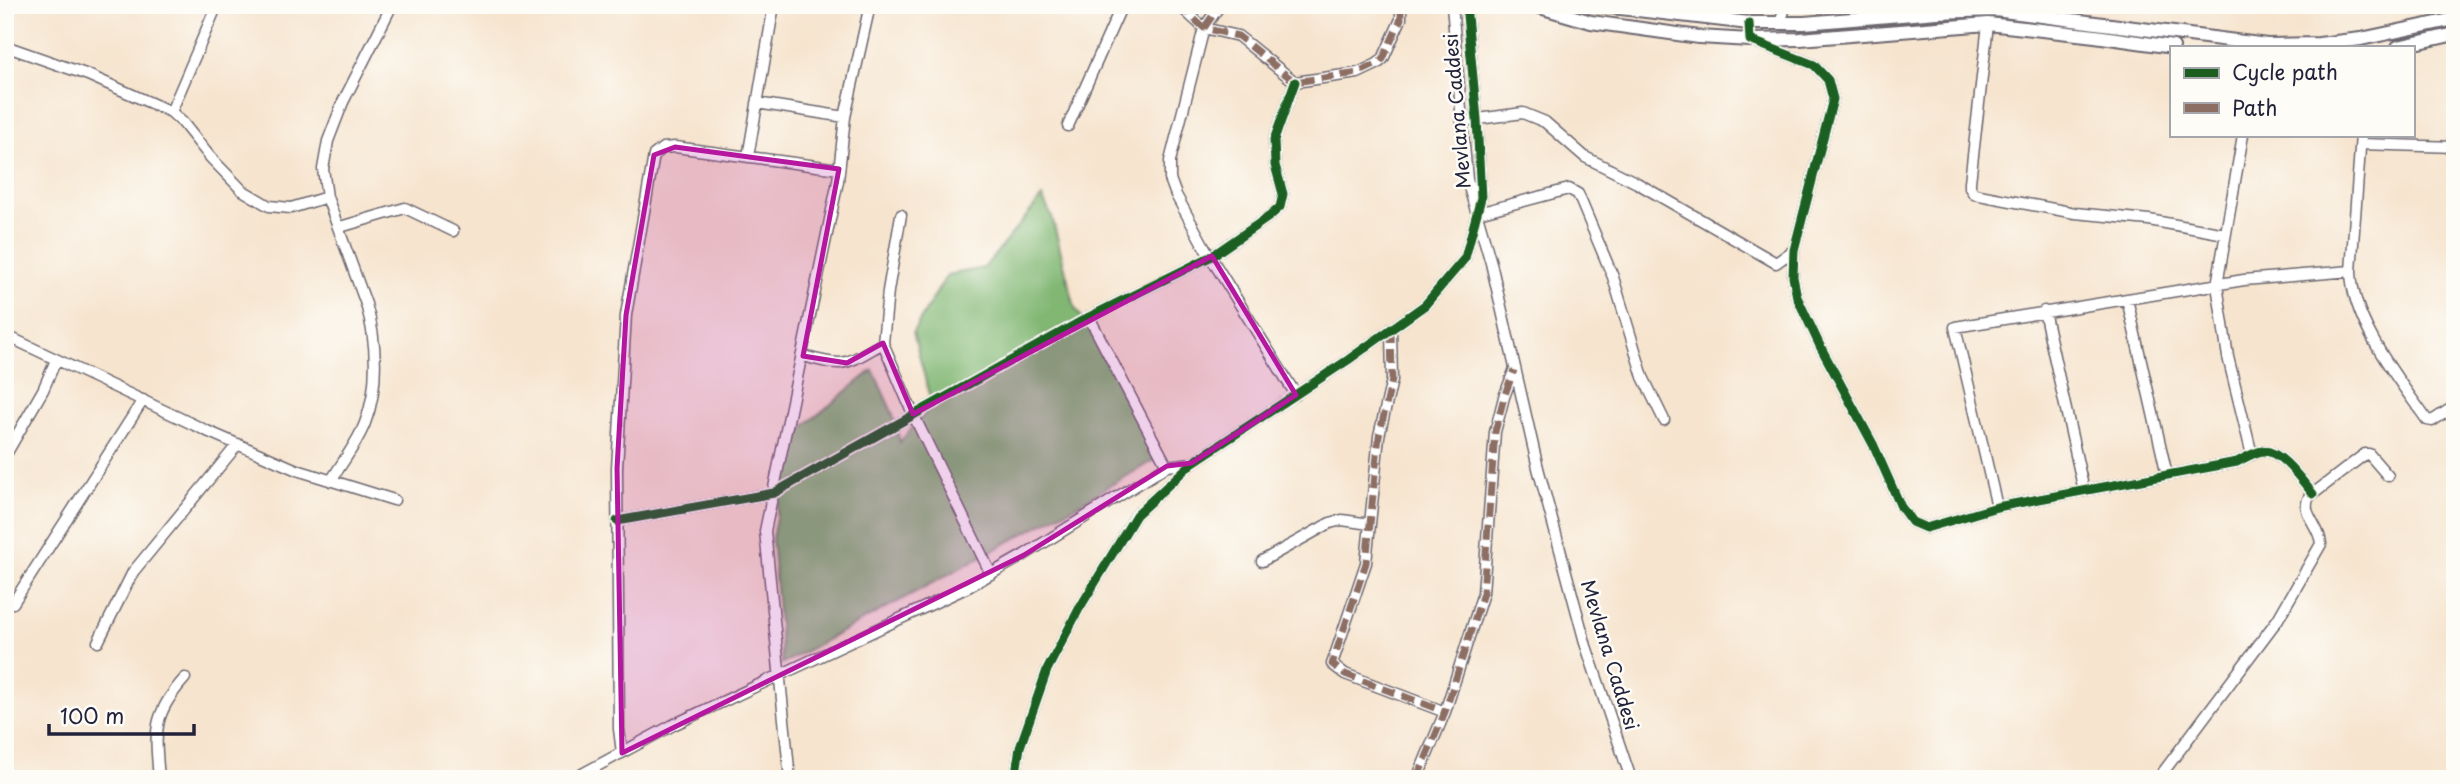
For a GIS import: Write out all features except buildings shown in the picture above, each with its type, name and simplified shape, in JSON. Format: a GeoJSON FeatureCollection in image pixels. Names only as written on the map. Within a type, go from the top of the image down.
{"type":"FeatureCollection","features":[{"type":"Feature","properties":{"kind":"main road"},"geometry":{"type":"LineString","coordinates":[[1533,5],[1591,22],[1699,37],[1800,39],[1988,24],[2170,47]]}},
{"type":"Feature","properties":{"kind":"main road"},"geometry":{"type":"LineString","coordinates":[[1595,5],[1749,23],[1995,10],[2220,40],[2280,45],[2361,39],[2455,19]]}},
{"type":"Feature","properties":{"kind":"main road"},"geometry":{"type":"LineString","coordinates":[[2402,46],[2455,34]]}},
{"type":"Feature","properties":{"kind":"street"},"geometry":{"type":"LineString","coordinates":[[171,112],[217,5]]}},
{"type":"Feature","properties":{"kind":"street"},"geometry":{"type":"LineString","coordinates":[[331,481],[364,426],[373,394],[374,352],[371,320],[340,227],[327,197],[323,169],[328,141],[343,102],[392,5]]}},
{"type":"Feature","properties":{"kind":"street"},"geometry":{"type":"LineString","coordinates":[[748,157],[774,5]]}},
{"type":"Feature","properties":{"kind":"street"},"geometry":{"type":"LineString","coordinates":[[790,779],[765,531],[803,356],[839,169],[845,117],[870,5]]}},
{"type":"Feature","properties":{"kind":"street"},"geometry":{"type":"LineString","coordinates":[[1068,126],[1122,5]]}},
{"type":"Feature","properties":{"kind":"street"},"geometry":{"type":"LineString","coordinates":[[1179,5],[1204,28],[1238,36],[1295,82],[1358,73],[1377,64],[1383,59],[1401,19],[1401,5]]}},
{"type":"Feature","properties":{"kind":"street"},"geometry":{"type":"LineString","coordinates":[[1220,5],[1204,28],[1169,173],[1176,195],[1296,394]]}},
{"type":"Feature","properties":{"kind":"street"},"geometry":{"type":"LineString","coordinates":[[1015,779],[1020,747],[1046,670],[1136,515],[1192,463],[1425,305],[1465,258],[1478,213],[1467,180],[1452,5]]}},
{"type":"Feature","properties":{"kind":"street","name":"Mevlana Caddesi"},"geometry":{"type":"LineString","coordinates":[[1466,5],[1477,119],[1481,198],[1478,213],[1538,468],[1586,646],[1631,779]]}},
{"type":"Feature","properties":{"kind":"street"},"geometry":{"type":"LineString","coordinates":[[1780,23],[1786,5]]}},
{"type":"Feature","properties":{"kind":"street"},"geometry":{"type":"LineString","coordinates":[[1749,23],[1750,40],[1814,65],[1828,80],[1833,99],[1794,250],[1793,276],[1797,297],[1908,519],[1926,528],[1997,507],[2237,462],[2266,451],[2277,455],[2313,494]]}},
{"type":"Feature","properties":{"kind":"street"},"geometry":{"type":"LineString","coordinates":[[1988,24],[1970,182],[1974,194],[2075,213],[2149,220],[2225,234]]}},
{"type":"Feature","properties":{"kind":"street"},"geometry":{"type":"LineString","coordinates":[[5,46],[88,75],[171,112],[242,190],[269,206],[291,208],[327,197]]}},
{"type":"Feature","properties":{"kind":"street"},"geometry":{"type":"LineString","coordinates":[[617,521],[774,492],[1089,317],[1212,256],[1270,216],[1280,206],[1282,187],[1273,150],[1282,113],[1295,82]]}},
{"type":"Feature","properties":{"kind":"street"},"geometry":{"type":"LineString","coordinates":[[757,103],[845,117]]}},
{"type":"Feature","properties":{"kind":"street"},"geometry":{"type":"LineString","coordinates":[[1463,121],[1523,113],[1545,122],[1585,158],[1637,183],[1776,262],[1794,250]]}},
{"type":"Feature","properties":{"kind":"street"},"geometry":{"type":"LineString","coordinates":[[2243,136],[2217,285],[2228,356],[2252,455]]}},
{"type":"Feature","properties":{"kind":"street"},"geometry":{"type":"LineString","coordinates":[[2455,147],[2361,139],[2351,271],[2353,292],[2369,330],[2426,419],[2432,421],[2455,406]]}},
{"type":"Feature","properties":{"kind":"street"},"geometry":{"type":"LineString","coordinates":[[622,753],[619,729],[617,468],[626,315],[654,155],[663,148],[675,147],[839,169]]}},
{"type":"Feature","properties":{"kind":"street"},"geometry":{"type":"LineString","coordinates":[[1478,213],[1569,189],[1578,194],[1612,277],[1643,377],[1664,420]]}},
{"type":"Feature","properties":{"kind":"street"},"geometry":{"type":"LineString","coordinates":[[340,227],[405,208],[453,231]]}},
{"type":"Feature","properties":{"kind":"street"},"geometry":{"type":"LineString","coordinates":[[901,215],[888,291],[883,342],[913,414],[991,574]]}},
{"type":"Feature","properties":{"kind":"street"},"geometry":{"type":"LineString","coordinates":[[1997,507],[1955,327],[2244,280],[2351,271]]}},
{"type":"Feature","properties":{"kind":"street"},"geometry":{"type":"LineString","coordinates":[[2127,299],[2167,475]]}},
{"type":"Feature","properties":{"kind":"street"},"geometry":{"type":"LineString","coordinates":[[2044,311],[2084,491]]}},
{"type":"Feature","properties":{"kind":"street"},"geometry":{"type":"LineString","coordinates":[[1089,317],[1167,466]]}},
{"type":"Feature","properties":{"kind":"street"},"geometry":{"type":"LineString","coordinates":[[1391,329],[1392,380],[1379,436],[1366,563],[1332,664],[1345,674],[1446,712]]}},
{"type":"Feature","properties":{"kind":"street"},"geometry":{"type":"LineString","coordinates":[[5,335],[297,470],[394,500]]}},
{"type":"Feature","properties":{"kind":"street"},"geometry":{"type":"LineString","coordinates":[[803,356],[832,364],[847,363],[883,342]]}},
{"type":"Feature","properties":{"kind":"street"},"geometry":{"type":"LineString","coordinates":[[5,456],[43,390],[56,360]]}},
{"type":"Feature","properties":{"kind":"street"},"geometry":{"type":"LineString","coordinates":[[1417,779],[1446,712],[1483,593],[1495,432],[1514,370]]}},
{"type":"Feature","properties":{"kind":"street"},"geometry":{"type":"LineString","coordinates":[[13,603],[143,400]]}},
{"type":"Feature","properties":{"kind":"street"},"geometry":{"type":"LineString","coordinates":[[97,642],[133,572],[238,444]]}},
{"type":"Feature","properties":{"kind":"street"},"geometry":{"type":"LineString","coordinates":[[2158,779],[2278,619],[2321,544],[2318,528],[2306,512],[2306,504],[2313,494],[2365,454],[2388,476]]}},
{"type":"Feature","properties":{"kind":"street"},"geometry":{"type":"LineString","coordinates":[[573,779],[673,726],[991,574],[1167,466],[1192,463]]}},
{"type":"Feature","properties":{"kind":"street"},"geometry":{"type":"LineString","coordinates":[[1262,561],[1330,523],[1342,520],[1370,524]]}},
{"type":"Feature","properties":{"kind":"street"},"geometry":{"type":"LineString","coordinates":[[159,779],[158,719],[167,698],[185,678]]}},
{"type":"Feature","properties":{"kind":"highlighted area"},"geometry":{"type":"Polygon","coordinates":[[[675,147],[839,169],[803,356],[847,363],[883,343],[913,414],[1212,256],[1296,395],[1192,463],[1167,466],[1024,555],[622,753],[617,468],[626,315],[654,155],[675,147]]]}},
{"type":"Feature","properties":{"kind":"green space"},"geometry":{"type":"Polygon","coordinates":[[[1042,197],[1052,217],[1075,308],[1119,373],[1161,456],[1068,510],[782,664],[772,538],[791,439],[873,370],[892,412],[900,442],[932,405],[913,332],[947,275],[984,268],[1042,197]]]}},
{"type":"Feature","properties":{"kind":"marked path"},"geometry":{"type":"LineString","coordinates":[[1179,5],[1204,28],[1238,36],[1295,82],[1358,73],[1377,64],[1383,59],[1401,19],[1401,5]]}},
{"type":"Feature","properties":{"kind":"marked path"},"geometry":{"type":"LineString","coordinates":[[1204,28],[1220,5]]}},
{"type":"Feature","properties":{"kind":"marked path"},"geometry":{"type":"LineString","coordinates":[[1391,329],[1392,380],[1379,436],[1366,563],[1332,664],[1345,674],[1445,712]]}},
{"type":"Feature","properties":{"kind":"marked path"},"geometry":{"type":"LineString","coordinates":[[1417,779],[1445,712],[1483,593],[1495,432],[1514,370]]}},
{"type":"Feature","properties":{"kind":"cycle path"},"geometry":{"type":"LineString","coordinates":[[1015,779],[1020,747],[1047,670],[1079,609],[1136,515],[1192,463],[1348,360],[1425,305],[1465,258],[1481,198],[1477,119],[1466,5]]}},
{"type":"Feature","properties":{"kind":"cycle path"},"geometry":{"type":"LineString","coordinates":[[1749,23],[1750,40],[1814,65],[1828,80],[1833,99],[1794,250],[1793,277],[1797,297],[1820,346],[1874,446],[1901,507],[1912,522],[1926,528],[1997,507],[2237,462],[2263,451],[2277,455],[2284,461],[2313,494]]}},
{"type":"Feature","properties":{"kind":"cycle path"},"geometry":{"type":"LineString","coordinates":[[617,521],[774,493],[1089,317],[1212,256],[1280,207],[1283,194],[1275,165],[1274,140],[1295,82]]}}]}
